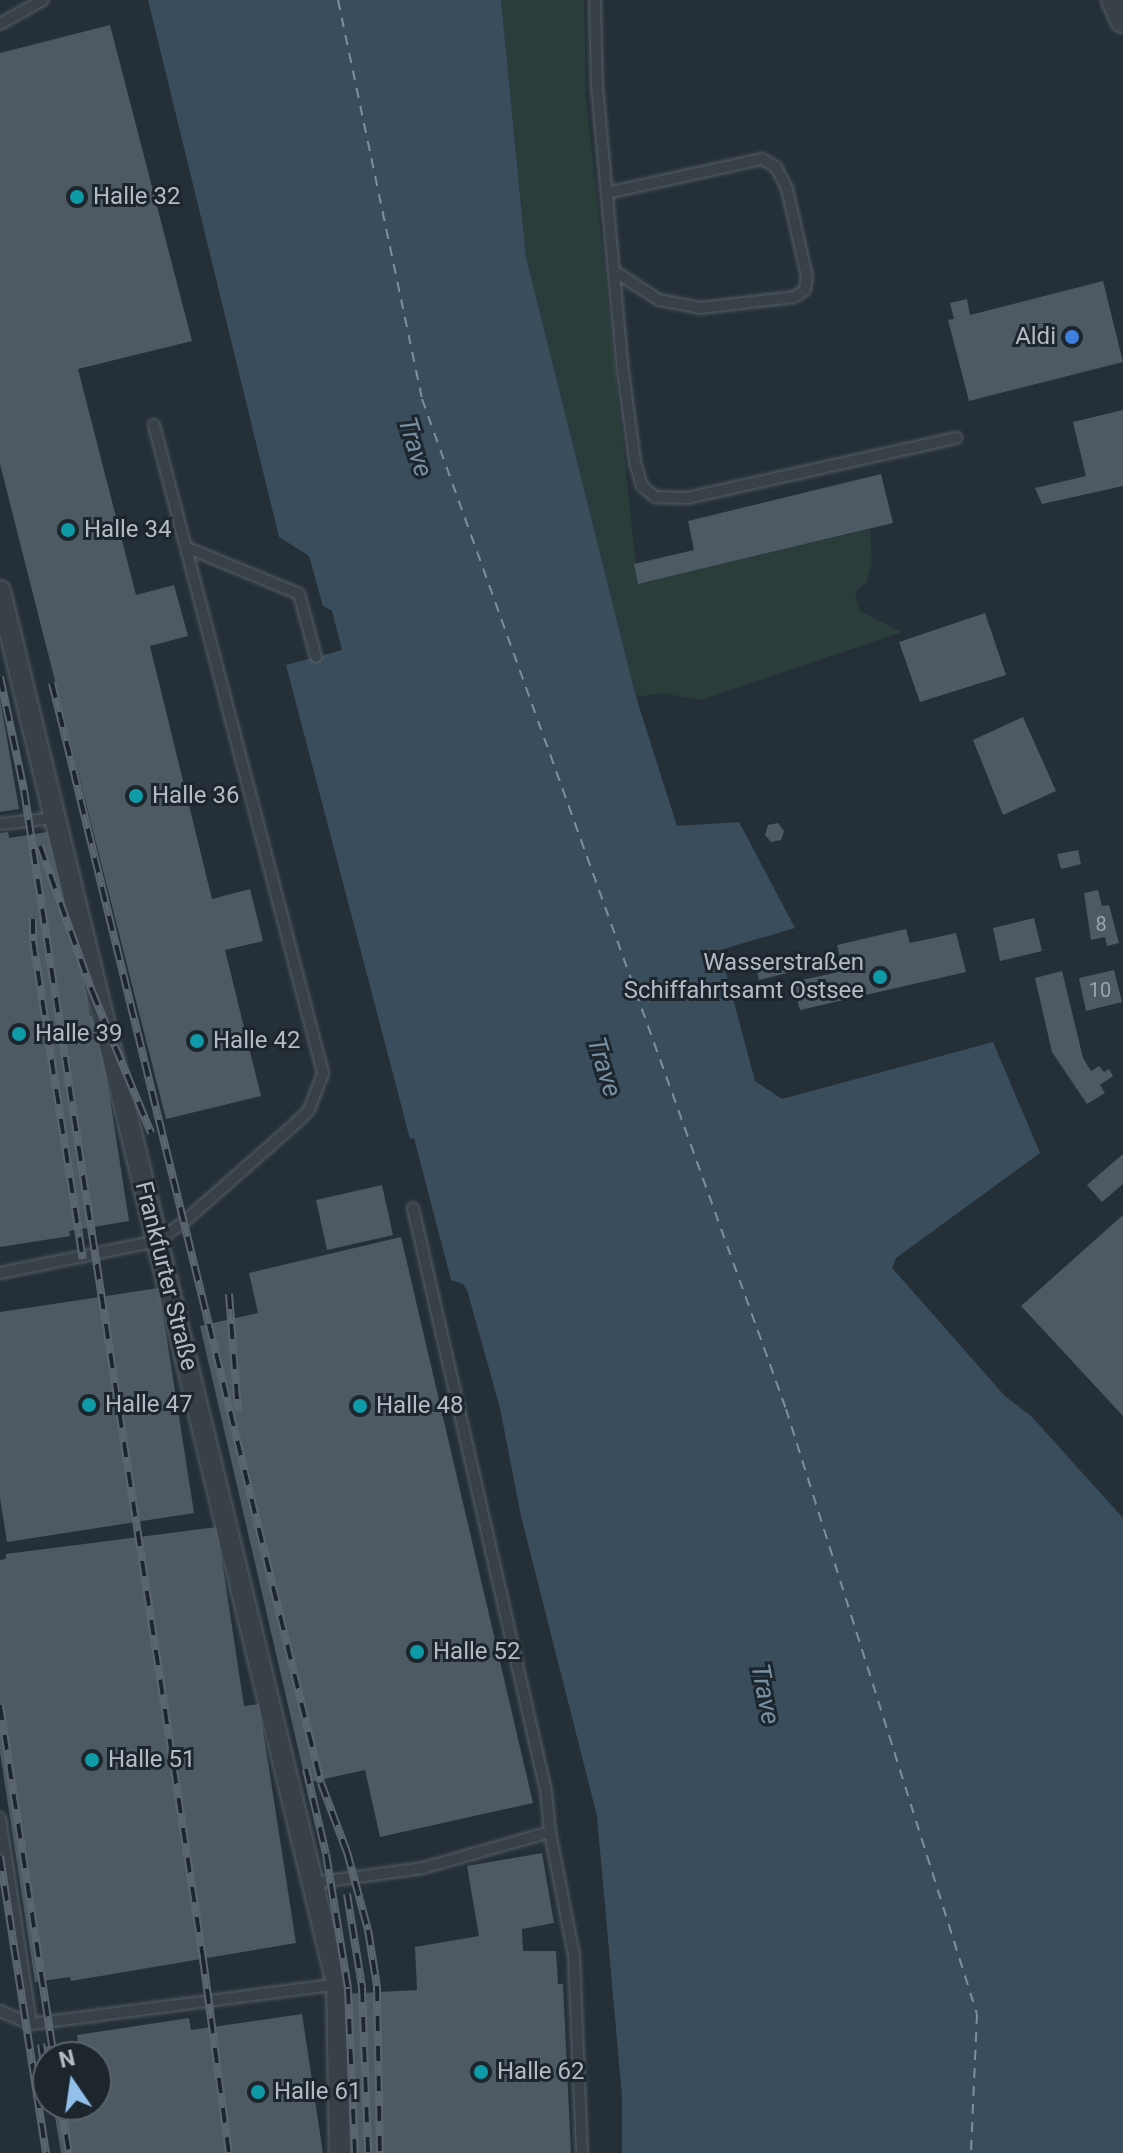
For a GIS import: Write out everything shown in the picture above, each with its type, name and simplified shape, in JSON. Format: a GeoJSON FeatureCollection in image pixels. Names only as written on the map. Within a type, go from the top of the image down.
{"type":"FeatureCollection","features":[{"type":"Feature","properties":{"kind":"street"},"geometry":{"type":"LineString","coordinates":[[1114,0],[1123,20]]}},
{"type":"Feature","properties":{"kind":"street","name":"Frankfurter Straße"},"geometry":{"type":"LineString","coordinates":[[0,591],[337,1984],[340,2153]]}},
{"type":"Feature","properties":{"kind":"lane"},"geometry":{"type":"LineString","coordinates":[[0,24],[43,0]]}},
{"type":"Feature","properties":{"kind":"lane"},"geometry":{"type":"LineString","coordinates":[[595,0],[597,86],[614,271],[635,462],[642,486],[655,497],[687,498],[956,438]]}},
{"type":"Feature","properties":{"kind":"lane"},"geometry":{"type":"LineString","coordinates":[[607,193],[762,159],[776,167],[787,189],[807,276],[805,290],[794,297],[701,308],[659,300],[614,271]]}},
{"type":"Feature","properties":{"kind":"lane"},"geometry":{"type":"LineString","coordinates":[[0,1273],[157,1241],[184,1222],[309,1110],[323,1073],[154,425]]}},
{"type":"Feature","properties":{"kind":"lane"},"geometry":{"type":"LineString","coordinates":[[188,548],[299,594],[316,657]]}},
{"type":"Feature","properties":{"kind":"lane"},"geometry":{"type":"LineString","coordinates":[[0,824],[55,818]]}},
{"type":"Feature","properties":{"kind":"lane"},"geometry":{"type":"LineString","coordinates":[[413,1208],[546,1791],[550,1832],[574,1955],[582,2153]]}},
{"type":"Feature","properties":{"kind":"lane"},"geometry":{"type":"LineString","coordinates":[[0,1818],[31,2024]]}},
{"type":"Feature","properties":{"kind":"lane"},"geometry":{"type":"LineString","coordinates":[[313,1883],[423,1868],[550,1832]]}},
{"type":"Feature","properties":{"kind":"lane"},"geometry":{"type":"LineString","coordinates":[[0,2011],[31,2024],[337,1984]]}},
{"type":"Feature","properties":{"kind":"green space"},"geometry":{"type":"Polygon","coordinates":[[[501,0],[584,0],[586,96],[638,584],[870,529],[872,563],[866,583],[855,593],[860,611],[902,632],[700,700],[662,693],[636,697],[526,257],[501,0]]]}},
{"type":"Feature","properties":{"kind":"water","name":"Trave"},"geometry":{"type":"Polygon","coordinates":[[[148,0],[501,0],[526,257],[636,697],[677,826],[739,822],[795,928],[720,950],[755,1081],[782,1099],[993,1042],[1040,1153],[896,1258],[892,1268],[1005,1396],[1032,1417],[1123,1518],[1123,2153],[622,2153],[622,2096],[597,1816],[521,1516],[500,1408],[467,1290],[463,1284],[451,1280],[414,1138],[410,1139],[286,665],[342,650],[332,611],[323,606],[309,556],[279,537],[148,0]]]}},
{"type":"Feature","properties":{"kind":"building"},"geometry":{"type":"Polygon","coordinates":[[[110,25],[192,341],[78,369],[136,595],[174,585],[188,636],[150,646],[212,899],[250,889],[263,941],[225,950],[261,1096],[166,1119],[0,464],[0,53],[110,25]]]}},
{"type":"Feature","properties":{"kind":"building"},"geometry":{"type":"Polygon","coordinates":[[[1103,281],[1123,362],[969,401],[948,320],[954,319],[950,303],[967,299],[970,315],[1103,281]]]}},
{"type":"Feature","properties":{"kind":"building"},"geometry":{"type":"Polygon","coordinates":[[[1123,410],[1123,486],[1042,504],[1035,488],[1086,476],[1073,422],[1123,410]]]}},
{"type":"Feature","properties":{"kind":"building"},"geometry":{"type":"Polygon","coordinates":[[[881,474],[893,523],[638,584],[634,564],[694,550],[688,521],[881,474]]]}},
{"type":"Feature","properties":{"kind":"building"},"geometry":{"type":"Polygon","coordinates":[[[985,613],[1006,675],[920,702],[899,642],[985,613]]]}},
{"type":"Feature","properties":{"kind":"building"},"geometry":{"type":"Polygon","coordinates":[[[0,698],[19,809],[0,812],[0,698]]]}},
{"type":"Feature","properties":{"kind":"building"},"geometry":{"type":"Polygon","coordinates":[[[1023,717],[1056,791],[1003,815],[973,740],[1023,717]]]}},
{"type":"Feature","properties":{"kind":"building"},"geometry":{"type":"Polygon","coordinates":[[[778,823],[784,831],[781,840],[771,842],[765,835],[768,825],[778,823]]]}},
{"type":"Feature","properties":{"kind":"building"},"geometry":{"type":"Polygon","coordinates":[[[53,831],[69,933],[77,932],[90,1016],[97,1015],[129,1221],[69,1231],[70,1236],[0,1247],[0,833],[8,832],[9,838],[53,831]]]}},
{"type":"Feature","properties":{"kind":"building"},"geometry":{"type":"Polygon","coordinates":[[[1078,850],[1081,864],[1061,869],[1057,854],[1078,850]]]}},
{"type":"Feature","properties":{"kind":"building"},"geometry":{"type":"Polygon","coordinates":[[[1098,890],[1102,906],[1109,905],[1119,943],[1107,946],[1105,937],[1091,940],[1084,893],[1098,890]]]}},
{"type":"Feature","properties":{"kind":"building"},"geometry":{"type":"Polygon","coordinates":[[[1034,918],[1042,951],[1000,961],[993,928],[1034,918]]]}},
{"type":"Feature","properties":{"kind":"building","name":"Wasserstraßen Schiffahrtsamt Ostsee"},"geometry":{"type":"Polygon","coordinates":[[[906,929],[910,943],[956,933],[966,972],[800,1010],[793,982],[843,971],[837,945],[906,929]]]}},
{"type":"Feature","properties":{"kind":"building"},"geometry":{"type":"Polygon","coordinates":[[[788,959],[791,972],[759,980],[756,967],[788,959]]]}},
{"type":"Feature","properties":{"kind":"building"},"geometry":{"type":"Polygon","coordinates":[[[1114,970],[1122,1002],[1086,1011],[1079,978],[1114,970]]]}},
{"type":"Feature","properties":{"kind":"building"},"geometry":{"type":"Polygon","coordinates":[[[1062,971],[1083,1058],[1091,1071],[1099,1066],[1104,1072],[1109,1069],[1113,1076],[1100,1085],[1105,1093],[1087,1104],[1052,1052],[1035,978],[1062,971]]]}},
{"type":"Feature","properties":{"kind":"building"},"geometry":{"type":"Polygon","coordinates":[[[1123,1154],[1123,1184],[1102,1202],[1087,1185],[1123,1154]]]}},
{"type":"Feature","properties":{"kind":"building"},"geometry":{"type":"Polygon","coordinates":[[[382,1185],[393,1235],[327,1250],[316,1200],[382,1185]]]}},
{"type":"Feature","properties":{"kind":"building"},"geometry":{"type":"Polygon","coordinates":[[[1123,1215],[1123,1416],[1021,1306],[1123,1215]]]}},
{"type":"Feature","properties":{"kind":"building"},"geometry":{"type":"Polygon","coordinates":[[[401,1237],[533,1803],[380,1837],[365,1770],[306,1783],[200,1326],[258,1313],[249,1273],[401,1237]]]}},
{"type":"Feature","properties":{"kind":"building","name":"Halle 47"},"geometry":{"type":"Polygon","coordinates":[[[159,1288],[194,1513],[7,1542],[0,1498],[0,1312],[159,1288]]]}},
{"type":"Feature","properties":{"kind":"building"},"geometry":{"type":"Polygon","coordinates":[[[217,1527],[244,1706],[259,1704],[296,1943],[71,1981],[70,1977],[35,1982],[0,1752],[0,1560],[6,1559],[6,1554],[217,1527]]]}},
{"type":"Feature","properties":{"kind":"building"},"geometry":{"type":"Polygon","coordinates":[[[542,1853],[554,1923],[522,1929],[523,1951],[556,1951],[558,1984],[563,1984],[571,2153],[352,2153],[343,1994],[417,1990],[415,1947],[479,1936],[467,1866],[542,1853]]]}},
{"type":"Feature","properties":{"kind":"building"},"geometry":{"type":"Polygon","coordinates":[[[302,2014],[323,2153],[61,2153],[56,2121],[112,2121],[112,2041],[78,2041],[77,2035],[189,2018],[191,2030],[302,2014]]]}},
{"type":"Feature","properties":{"kind":"ferry route"},"geometry":{"type":"LineString","coordinates":[[338,0],[422,399],[786,1409],[977,2014],[971,2153]]}},
{"type":"Feature","properties":{"kind":"railway"},"geometry":{"type":"LineString","coordinates":[[0,677],[24,790],[203,1959],[229,2153]]}},
{"type":"Feature","properties":{"kind":"railway"},"geometry":{"type":"LineString","coordinates":[[52,683],[321,1783],[347,1852],[368,1930],[377,1986],[380,2153]]}},
{"type":"Feature","properties":{"kind":"railway"},"geometry":{"type":"LineString","coordinates":[[40,846],[92,991],[151,1133]]}},
{"type":"Feature","properties":{"kind":"railway"},"geometry":{"type":"LineString","coordinates":[[33,919],[33,941],[83,1259]]}},
{"type":"Feature","properties":{"kind":"railway"},"geometry":{"type":"LineString","coordinates":[[229,1294],[238,1411]]}},
{"type":"Feature","properties":{"kind":"railway"},"geometry":{"type":"LineString","coordinates":[[0,1705],[52,2041]]}},
{"type":"Feature","properties":{"kind":"railway"},"geometry":{"type":"LineString","coordinates":[[306,1769],[326,1854],[348,1989],[355,2153]]}},
{"type":"Feature","properties":{"kind":"railway"},"geometry":{"type":"LineString","coordinates":[[0,1856],[46,2153]]}},
{"type":"Feature","properties":{"kind":"railway"},"geometry":{"type":"LineString","coordinates":[[347,1894],[362,1987],[368,2153]]}},
{"type":"Feature","properties":{"kind":"railway"},"geometry":{"type":"LineString","coordinates":[[64,2121],[69,2153]]}},
{"type":"Feature","properties":{"kind":"place","name":"Halle 32"},"geometry":{"type":"Point","coordinates":[77,197]}},
{"type":"Feature","properties":{"kind":"place","name":"Aldi"},"geometry":{"type":"Point","coordinates":[1072,337]}},
{"type":"Feature","properties":{"kind":"place","name":"Halle 34"},"geometry":{"type":"Point","coordinates":[68,530]}},
{"type":"Feature","properties":{"kind":"place","name":"Halle 36"},"geometry":{"type":"Point","coordinates":[136,796]}},
{"type":"Feature","properties":{"kind":"place","name":"Wasserstraßen Schiffahrtsamt Ostsee"},"geometry":{"type":"Point","coordinates":[880,977]}},
{"type":"Feature","properties":{"kind":"place","name":"Halle 39"},"geometry":{"type":"Point","coordinates":[19,1034]}},
{"type":"Feature","properties":{"kind":"place","name":"Halle 42"},"geometry":{"type":"Point","coordinates":[197,1041]}},
{"type":"Feature","properties":{"kind":"place","name":"Halle 47"},"geometry":{"type":"Point","coordinates":[89,1405]}},
{"type":"Feature","properties":{"kind":"place","name":"Halle 48"},"geometry":{"type":"Point","coordinates":[360,1406]}},
{"type":"Feature","properties":{"kind":"place","name":"Halle 52"},"geometry":{"type":"Point","coordinates":[417,1652]}},
{"type":"Feature","properties":{"kind":"place","name":"Halle 51"},"geometry":{"type":"Point","coordinates":[92,1760]}},
{"type":"Feature","properties":{"kind":"place","name":"Halle 62"},"geometry":{"type":"Point","coordinates":[481,2072]}},
{"type":"Feature","properties":{"kind":"place","name":"Halle 61"},"geometry":{"type":"Point","coordinates":[258,2092]}}]}
